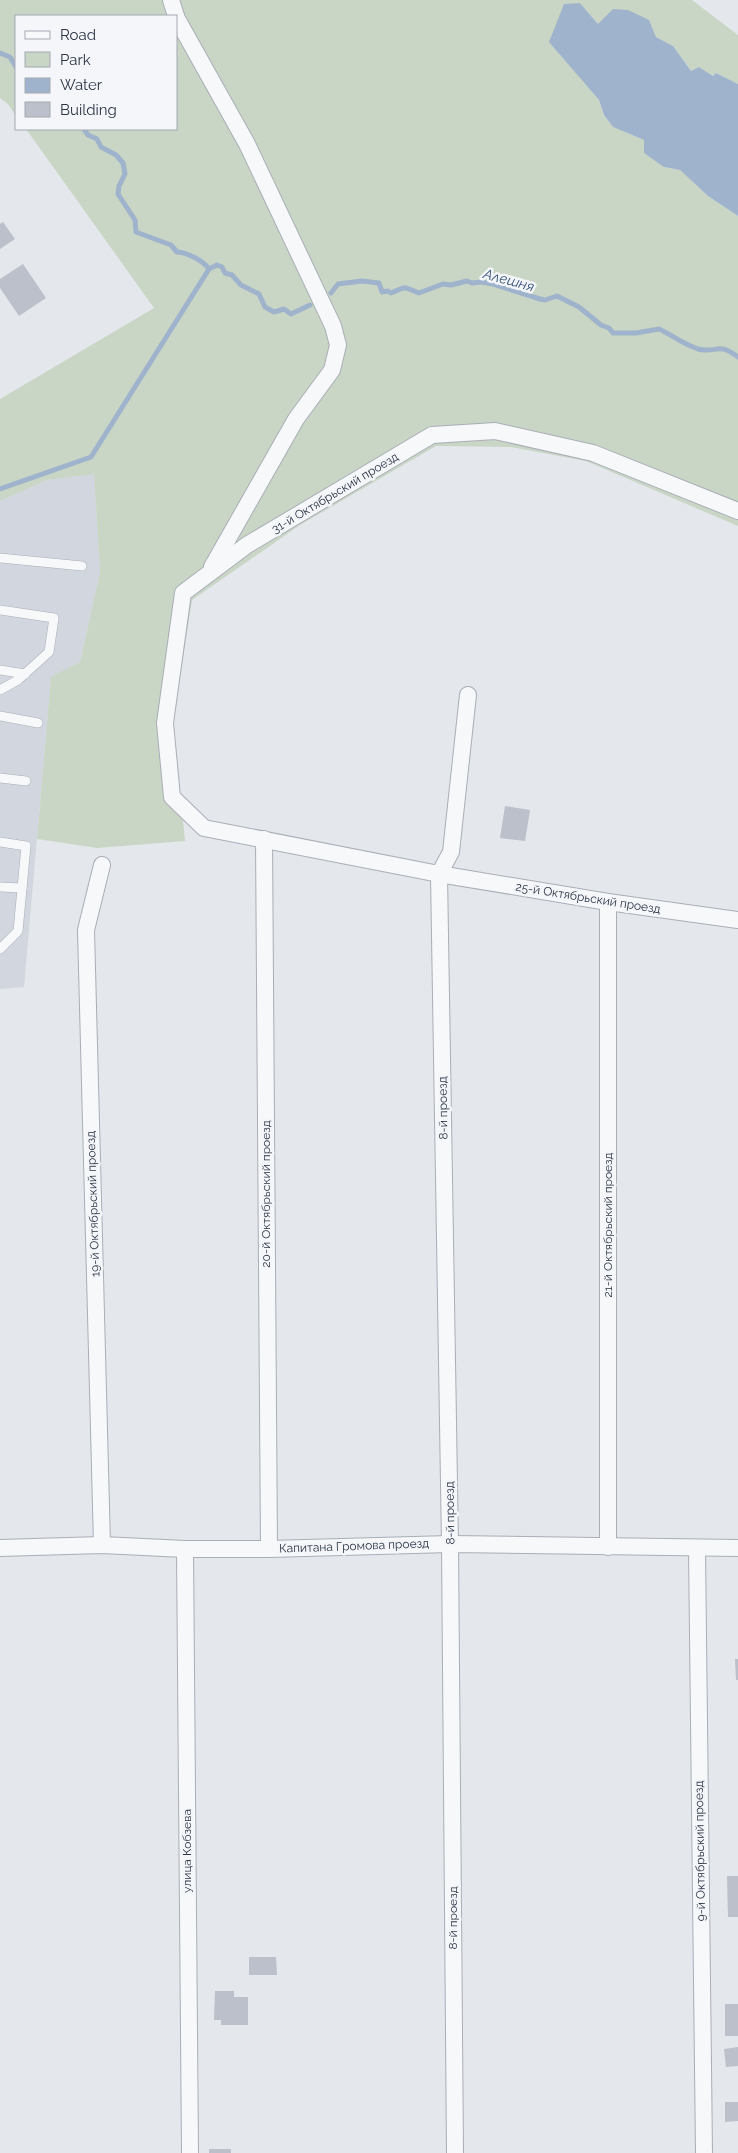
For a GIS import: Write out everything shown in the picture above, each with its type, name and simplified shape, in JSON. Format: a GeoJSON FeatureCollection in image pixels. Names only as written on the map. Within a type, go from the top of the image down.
{"type":"FeatureCollection","features":[{"type":"Feature","properties":{"kind":"street"},"geometry":{"type":"LineString","coordinates":[[171,0],[175,15]]}},
{"type":"Feature","properties":{"kind":"street"},"geometry":{"type":"LineString","coordinates":[[178,21],[247,144],[333,326],[338,345],[332,370],[296,419],[208,574]]}},
{"type":"Feature","properties":{"kind":"street","name":"31-й Октябрьский проезд"},"geometry":{"type":"LineString","coordinates":[[204,828],[172,797],[165,723],[183,593],[247,545],[432,435],[495,431],[592,453],[738,512]]}},
{"type":"Feature","properties":{"kind":"street"},"geometry":{"type":"LineString","coordinates":[[439,874],[451,852],[468,695]]}},
{"type":"Feature","properties":{"kind":"street","name":"25-й Октябрьский проезд"},"geometry":{"type":"LineString","coordinates":[[204,828],[439,874],[608,902],[738,920]]}},
{"type":"Feature","properties":{"kind":"street","name":"20-й Октябрьский проезд"},"geometry":{"type":"LineString","coordinates":[[264,839],[269,1549]]}},
{"type":"Feature","properties":{"kind":"street","name":"19-й Октябрьский проезд"},"geometry":{"type":"LineString","coordinates":[[102,865],[86,930],[102,1545]]}},
{"type":"Feature","properties":{"kind":"street","name":"8-й проезд"},"geometry":{"type":"LineString","coordinates":[[439,874],[450,1544],[455,2153]]}},
{"type":"Feature","properties":{"kind":"street","name":"21-й Октябрьский проезд"},"geometry":{"type":"LineString","coordinates":[[608,902],[608,1547]]}},
{"type":"Feature","properties":{"kind":"street","name":"Капитана Громова проезд"},"geometry":{"type":"LineString","coordinates":[[0,1548],[102,1545],[184,1549],[269,1549],[450,1544],[697,1549],[738,1548]]}},
{"type":"Feature","properties":{"kind":"street","name":"улица Кобзева"},"geometry":{"type":"LineString","coordinates":[[184,1549],[190,2153]]}},
{"type":"Feature","properties":{"kind":"street","name":"9-й Октябрьский проезд"},"geometry":{"type":"LineString","coordinates":[[697,1549],[704,2153]]}},
{"type":"Feature","properties":{"kind":"lane"},"geometry":{"type":"LineString","coordinates":[[0,558],[82,566]]}},
{"type":"Feature","properties":{"kind":"lane"},"geometry":{"type":"LineString","coordinates":[[0,610],[54,618],[49,652],[24,674],[0,690]]}},
{"type":"Feature","properties":{"kind":"lane"},"geometry":{"type":"LineString","coordinates":[[0,670],[24,674]]}},
{"type":"Feature","properties":{"kind":"lane"},"geometry":{"type":"LineString","coordinates":[[0,716],[38,723]]}},
{"type":"Feature","properties":{"kind":"lane"},"geometry":{"type":"LineString","coordinates":[[0,778],[26,782]]}},
{"type":"Feature","properties":{"kind":"lane"},"geometry":{"type":"LineString","coordinates":[[0,842],[26,846],[18,931],[0,949]]}},
{"type":"Feature","properties":{"kind":"lane"},"geometry":{"type":"LineString","coordinates":[[0,887],[22,888]]}},
{"type":"Feature","properties":{"kind":"shaded area"},"geometry":{"type":"Polygon","coordinates":[[[94,473],[100,572],[80,662],[51,678],[24,987],[0,989],[0,501],[47,480],[94,473]]]}},
{"type":"Feature","properties":{"kind":"green space"},"geometry":{"type":"Polygon","coordinates":[[[0,0],[692,0],[738,35],[738,84],[716,73],[713,76],[699,67],[691,71],[673,46],[656,37],[649,20],[598,24],[580,3],[550,42],[599,100],[604,115],[613,127],[644,140],[664,167],[680,170],[708,196],[738,216],[738,526],[586,461],[511,447],[436,446],[300,525],[192,600],[173,723],[185,841],[97,848],[37,839],[51,677],[80,662],[100,572],[94,474],[47,480],[0,501],[0,399],[154,308],[27,130],[178,130],[178,15],[15,15],[15,114],[8,104],[0,98],[0,0]]]}},
{"type":"Feature","properties":{"kind":"water"},"geometry":{"type":"Polygon","coordinates":[[[580,3],[598,24],[613,9],[628,10],[649,20],[656,37],[673,46],[691,71],[699,67],[713,76],[716,73],[738,84],[738,216],[708,196],[680,170],[664,167],[644,153],[644,140],[613,127],[604,115],[599,100],[549,42],[564,4],[580,3]]]}},
{"type":"Feature","properties":{"kind":"building"},"geometry":{"type":"Polygon","coordinates":[[[3,222],[15,239],[0,249],[0,224],[3,222]]]}},
{"type":"Feature","properties":{"kind":"building"},"geometry":{"type":"Polygon","coordinates":[[[23,264],[46,298],[19,316],[0,288],[0,279],[23,264]]]}},
{"type":"Feature","properties":{"kind":"building"},"geometry":{"type":"Polygon","coordinates":[[[505,806],[530,810],[525,841],[500,838],[505,806]]]}},
{"type":"Feature","properties":{"kind":"building"},"geometry":{"type":"Polygon","coordinates":[[[735,1659],[738,1659],[738,1680],[736,1680],[735,1659]]]}},
{"type":"Feature","properties":{"kind":"building"},"geometry":{"type":"Polygon","coordinates":[[[727,1876],[738,1876],[738,1917],[728,1917],[727,1876]]]}},
{"type":"Feature","properties":{"kind":"building"},"geometry":{"type":"Polygon","coordinates":[[[249,1957],[276,1957],[277,1975],[249,1975],[249,1957]]]}},
{"type":"Feature","properties":{"kind":"building"},"geometry":{"type":"Polygon","coordinates":[[[215,1991],[234,1991],[234,1997],[248,1997],[248,2025],[221,2025],[221,2020],[214,2020],[215,1991]]]}},
{"type":"Feature","properties":{"kind":"building"},"geometry":{"type":"Polygon","coordinates":[[[725,2004],[738,2004],[738,2036],[725,2036],[725,2004]]]}},
{"type":"Feature","properties":{"kind":"building"},"geometry":{"type":"Polygon","coordinates":[[[738,2047],[738,2066],[726,2067],[724,2049],[738,2047]]]}},
{"type":"Feature","properties":{"kind":"building"},"geometry":{"type":"Polygon","coordinates":[[[725,2102],[738,2102],[738,2121],[725,2122],[725,2102]]]}},
{"type":"Feature","properties":{"kind":"building"},"geometry":{"type":"Polygon","coordinates":[[[209,2149],[231,2149],[231,2153],[209,2153],[209,2149]]]}},
{"type":"Feature","properties":{"kind":"waterway","name":"Алешня"},"geometry":{"type":"LineString","coordinates":[[0,53],[10,57],[15,65]]}},
{"type":"Feature","properties":{"kind":"waterway","name":"Алешня"},"geometry":{"type":"LineString","coordinates":[[85,130],[88,135],[97,139],[101,147],[116,155],[123,163],[125,174],[119,186],[118,194],[135,220],[136,232],[171,245],[177,252],[194,258],[209,269],[217,265],[222,267],[225,273],[232,275],[241,285],[259,294],[265,307],[274,312],[284,309],[291,314],[310,305]]}},
{"type":"Feature","properties":{"kind":"waterway"},"geometry":{"type":"LineString","coordinates":[[0,489],[91,457],[209,269]]}},
{"type":"Feature","properties":{"kind":"waterway","name":"Алешня"},"geometry":{"type":"LineString","coordinates":[[331,293],[338,284],[362,281],[379,283],[382,292],[388,291],[391,293],[405,288],[419,293],[443,284],[451,285],[467,281],[472,283],[481,282],[545,300],[557,296],[579,307],[601,325],[609,328],[613,333],[636,333],[659,329],[698,349],[721,349],[731,352],[738,357]]}}]}
